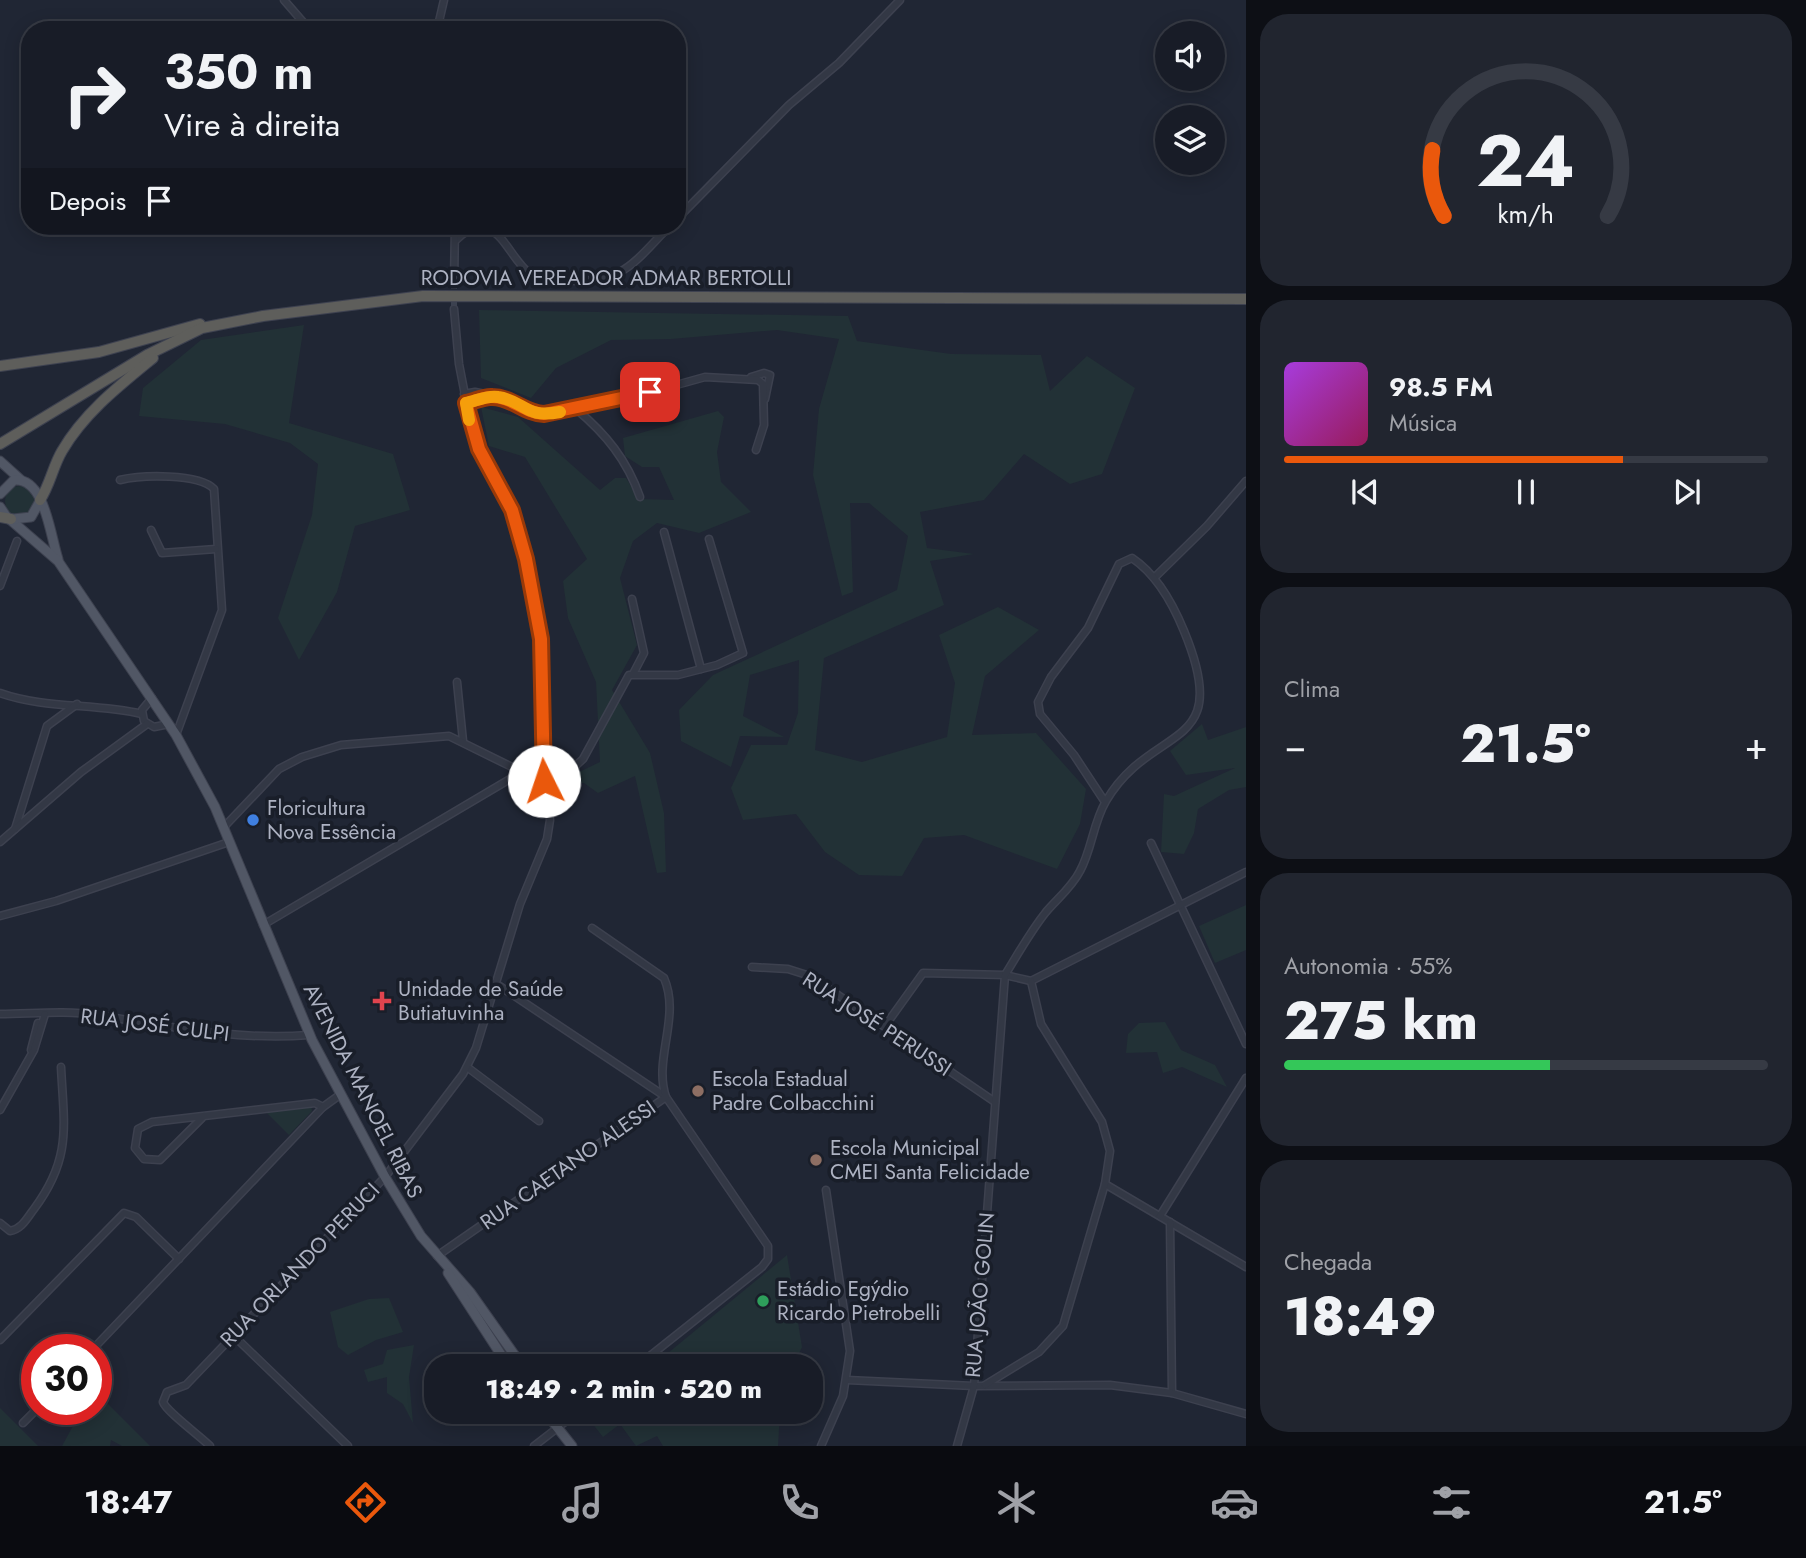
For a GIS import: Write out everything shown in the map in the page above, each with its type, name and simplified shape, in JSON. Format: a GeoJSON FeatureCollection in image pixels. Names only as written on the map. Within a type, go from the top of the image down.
{"type":"FeatureCollection","features":[{"type":"Feature","properties":{"kind":"highway","name":"RODOVIA VEREADOR ADMAR BERTOLLI"},"geometry":{"type":"LineString","coordinates":[[0,444],[174,340],[225,322],[451,295],[1246,299]]}},
{"type":"Feature","properties":{"kind":"highway"},"geometry":{"type":"LineString","coordinates":[[0,366],[81,356],[182,328],[225,322]]}},
{"type":"Feature","properties":{"kind":"highway"},"geometry":{"type":"LineString","coordinates":[[40,500],[60,454],[78,429],[110,394],[174,340]]}},
{"type":"Feature","properties":{"kind":"highway"},"geometry":{"type":"LineString","coordinates":[[0,517],[11,519]]}},
{"type":"Feature","properties":{"kind":"main road"},"geometry":{"type":"LineString","coordinates":[[0,461],[21,480],[37,488],[40,500],[31,517],[11,519]]}},
{"type":"Feature","properties":{"kind":"main road"},"geometry":{"type":"LineString","coordinates":[[0,494],[7,484],[21,480]]}},
{"type":"Feature","properties":{"kind":"main road","name":"AVENIDA MANOEL RIBAS"},"geometry":{"type":"LineString","coordinates":[[40,500],[58,561]]}},
{"type":"Feature","properties":{"kind":"main road","name":"AVENIDA MANOEL RIBAS"},"geometry":{"type":"LineString","coordinates":[[0,507],[58,561],[176,735],[224,827],[309,1035],[411,1222],[444,1266],[500,1354]]}},
{"type":"Feature","properties":{"kind":"main road","name":"AVENIDA MANOEL RIBAS"},"geometry":{"type":"LineString","coordinates":[[444,1266],[470,1292],[514,1354]]}},
{"type":"Feature","properties":{"kind":"main road"},"geometry":{"type":"LineString","coordinates":[[476,1319],[486,1322],[507,1344]]}},
{"type":"Feature","properties":{"kind":"main road"},"geometry":{"type":"LineString","coordinates":[[556,1424],[572,1446]]}},
{"type":"Feature","properties":{"kind":"street"},"geometry":{"type":"LineString","coordinates":[[285,0],[302,21]]}},
{"type":"Feature","properties":{"kind":"street"},"geometry":{"type":"LineString","coordinates":[[438,21],[444,0]]}},
{"type":"Feature","properties":{"kind":"street"},"geometry":{"type":"LineString","coordinates":[[686,210],[789,105],[839,64],[900,0]]}},
{"type":"Feature","properties":{"kind":"street"},"geometry":{"type":"LineString","coordinates":[[454,283],[456,235]]}},
{"type":"Feature","properties":{"kind":"street"},"geometry":{"type":"LineString","coordinates":[[456,240],[463,235]]}},
{"type":"Feature","properties":{"kind":"street"},"geometry":{"type":"LineString","coordinates":[[494,235],[507,243],[533,275],[550,279],[598,279],[628,267],[661,235]]}},
{"type":"Feature","properties":{"kind":"street","name":"RUA ORLANDO PERUCI"},"geometry":{"type":"LineString","coordinates":[[210,1446],[186,1423],[167,1411],[163,1402],[167,1392],[186,1385],[386,1177],[467,1067],[520,904],[550,831],[544,781],[541,639],[526,559],[512,510],[479,449],[466,403],[454,309]]}},
{"type":"Feature","properties":{"kind":"street"},"geometry":{"type":"LineString","coordinates":[[746,379],[764,373],[770,375],[764,402]]}},
{"type":"Feature","properties":{"kind":"street"},"geometry":{"type":"LineString","coordinates":[[464,394],[475,392],[504,398],[537,414],[576,409],[705,377],[746,379],[763,384],[764,425],[757,450]]}},
{"type":"Feature","properties":{"kind":"street"},"geometry":{"type":"LineString","coordinates":[[466,403],[488,396]]}},
{"type":"Feature","properties":{"kind":"street"},"geometry":{"type":"LineString","coordinates":[[576,409],[607,436],[631,472],[640,497]]}},
{"type":"Feature","properties":{"kind":"street"},"geometry":{"type":"LineString","coordinates":[[120,480],[145,476],[209,484],[216,498],[216,549],[222,610],[176,735]]}},
{"type":"Feature","properties":{"kind":"street"},"geometry":{"type":"LineString","coordinates":[[1154,578],[1207,526],[1246,481]]}},
{"type":"Feature","properties":{"kind":"street"},"geometry":{"type":"LineString","coordinates":[[151,530],[162,553],[216,549]]}},
{"type":"Feature","properties":{"kind":"street"},"geometry":{"type":"LineString","coordinates":[[664,533],[701,670]]}},
{"type":"Feature","properties":{"kind":"street"},"geometry":{"type":"LineString","coordinates":[[633,674],[671,676],[701,670],[743,653],[709,539]]}},
{"type":"Feature","properties":{"kind":"street"},"geometry":{"type":"LineString","coordinates":[[0,586],[17,541]]}},
{"type":"Feature","properties":{"kind":"street"},"geometry":{"type":"LineString","coordinates":[[1005,975],[1045,913],[1078,875],[1105,802],[1126,777],[1192,722],[1200,705],[1201,681],[1194,654],[1176,613],[1154,578],[1132,558],[1122,559],[1084,637],[1051,677],[1038,702],[1044,720],[1074,755],[1105,802]]}},
{"type":"Feature","properties":{"kind":"street"},"geometry":{"type":"LineString","coordinates":[[224,827],[271,775],[309,754],[371,741],[441,736],[463,741],[544,781],[569,771],[583,759],[601,730],[626,678],[633,674],[644,653],[632,599]]}},
{"type":"Feature","properties":{"kind":"street"},"geometry":{"type":"LineString","coordinates":[[457,682],[463,741]]}},
{"type":"Feature","properties":{"kind":"street"},"geometry":{"type":"LineString","coordinates":[[0,693],[29,701],[77,704],[142,714]]}},
{"type":"Feature","properties":{"kind":"street"},"geometry":{"type":"LineString","coordinates":[[142,714],[152,698]]}},
{"type":"Feature","properties":{"kind":"street"},"geometry":{"type":"LineString","coordinates":[[14,831],[47,726],[77,704]]}},
{"type":"Feature","properties":{"kind":"street"},"geometry":{"type":"LineString","coordinates":[[142,714],[147,724],[159,727],[169,724]]}},
{"type":"Feature","properties":{"kind":"street"},"geometry":{"type":"LineString","coordinates":[[0,842],[70,781],[147,724]]}},
{"type":"Feature","properties":{"kind":"street"},"geometry":{"type":"LineString","coordinates":[[263,925],[522,772]]}},
{"type":"Feature","properties":{"kind":"street"},"geometry":{"type":"LineString","coordinates":[[0,916],[56,901],[229,842]]}},
{"type":"Feature","properties":{"kind":"street"},"geometry":{"type":"LineString","coordinates":[[1151,843],[1246,1044]]}},
{"type":"Feature","properties":{"kind":"street"},"geometry":{"type":"LineString","coordinates":[[885,1026],[923,973],[1005,975],[1031,981],[1246,872]]}},
{"type":"Feature","properties":{"kind":"street","name":"RUA CAETANO ALESSI"},"geometry":{"type":"LineString","coordinates":[[437,1256],[666,1097],[662,1074],[670,1007],[664,978],[592,928]]}},
{"type":"Feature","properties":{"kind":"street","name":"RUA JOSÉ PERUSSI"},"geometry":{"type":"LineString","coordinates":[[752,967],[788,969],[810,975],[995,1102]]}},
{"type":"Feature","properties":{"kind":"street","name":"RUA JOÃO GOLIN"},"geometry":{"type":"LineString","coordinates":[[957,1446],[974,1386],[1005,975]]}},
{"type":"Feature","properties":{"kind":"street"},"geometry":{"type":"LineString","coordinates":[[985,1385],[1039,1352],[1058,1334],[1068,1313],[1105,1184],[1110,1152],[1106,1129],[1041,1024],[1031,981]]}},
{"type":"Feature","properties":{"kind":"street"},"geometry":{"type":"LineString","coordinates":[[495,983],[666,1097],[768,1246],[768,1259],[762,1267],[652,1354]]}},
{"type":"Feature","properties":{"kind":"street","name":"RUA JOSÉ CULPI"},"geometry":{"type":"LineString","coordinates":[[0,1014],[96,1015],[149,1026],[233,1035],[309,1035]]}},
{"type":"Feature","properties":{"kind":"street"},"geometry":{"type":"LineString","coordinates":[[0,1110],[31,1052],[43,1014]]}},
{"type":"Feature","properties":{"kind":"street"},"geometry":{"type":"LineString","coordinates":[[0,1223],[10,1231],[23,1225],[50,1186],[63,1155],[61,1067]]}},
{"type":"Feature","properties":{"kind":"street"},"geometry":{"type":"LineString","coordinates":[[467,1067],[539,1121]]}},
{"type":"Feature","properties":{"kind":"street"},"geometry":{"type":"LineString","coordinates":[[1160,1216],[1246,1077]]}},
{"type":"Feature","properties":{"kind":"street"},"geometry":{"type":"LineString","coordinates":[[107,1334],[323,1107],[341,1094]]}},
{"type":"Feature","properties":{"kind":"street"},"geometry":{"type":"LineString","coordinates":[[204,1116],[165,1157],[155,1162],[140,1157],[135,1148],[135,1135],[141,1126],[204,1116],[315,1103],[323,1107]]}},
{"type":"Feature","properties":{"kind":"street"},"geometry":{"type":"LineString","coordinates":[[1105,1184],[1246,1266]]}},
{"type":"Feature","properties":{"kind":"street"},"geometry":{"type":"LineString","coordinates":[[821,1446],[837,1412],[847,1380],[849,1337],[826,1190]]}},
{"type":"Feature","properties":{"kind":"street"},"geometry":{"type":"LineString","coordinates":[[0,1340],[120,1215],[128,1213],[179,1259]]}},
{"type":"Feature","properties":{"kind":"street"},"geometry":{"type":"LineString","coordinates":[[1170,1222],[1172,1393]]}},
{"type":"Feature","properties":{"kind":"street"},"geometry":{"type":"LineString","coordinates":[[233,1335],[348,1446]]}},
{"type":"Feature","properties":{"kind":"street"},"geometry":{"type":"LineString","coordinates":[[847,1380],[974,1386],[1110,1385],[1172,1393],[1246,1414]]}},
{"type":"Feature","properties":{"kind":"street"},"geometry":{"type":"LineString","coordinates":[[534,1446],[563,1424]]}},
{"type":"Feature","properties":{"kind":"shaded area"},"geometry":{"type":"Polygon","coordinates":[[[479,310],[848,316],[857,341],[951,354],[1041,355],[1050,391],[1087,356],[1135,388],[1102,474],[1070,484],[1024,454],[984,500],[920,512],[927,548],[974,554],[930,561],[944,605],[824,658],[815,750],[862,762],[947,737],[955,683],[939,635],[998,607],[1039,630],[985,676],[972,735],[1036,733],[1086,789],[1080,824],[1057,869],[964,835],[924,838],[902,876],[859,875],[825,852],[796,814],[743,820],[731,788],[751,745],[787,745],[798,713],[799,660],[750,675],[743,716],[784,737],[740,736],[731,767],[681,741],[679,710],[713,675],[897,590],[908,536],[869,503],[850,503],[853,592],[842,596],[813,475],[819,409],[839,339],[777,330],[671,339],[611,340],[556,368],[531,398],[481,378],[479,310]]]}},
{"type":"Feature","properties":{"kind":"shaded area"},"geometry":{"type":"Polygon","coordinates":[[[304,325],[289,423],[393,454],[410,510],[355,526],[337,592],[299,660],[278,618],[312,515],[318,464],[290,443],[225,424],[139,416],[143,388],[201,340],[304,325]]]}},
{"type":"Feature","properties":{"kind":"shaded area"},"geometry":{"type":"Polygon","coordinates":[[[481,407],[518,417],[600,490],[615,478],[626,478],[639,499],[674,500],[659,467],[642,467],[625,456],[623,438],[718,411],[724,417],[717,452],[721,482],[751,512],[699,533],[657,523],[633,541],[620,578],[637,645],[612,690],[650,753],[664,813],[666,872],[657,873],[635,776],[598,793],[584,783],[554,784],[600,762],[596,682],[568,618],[563,581],[587,559],[525,457],[489,446],[481,407]]]}},
{"type":"Feature","properties":{"kind":"shaded area"},"geometry":{"type":"Polygon","coordinates":[[[20,486],[26,487],[34,495],[34,507],[26,515],[20,516],[14,515],[6,507],[5,501],[6,495],[14,487],[20,486]]]}},
{"type":"Feature","properties":{"kind":"shaded area"},"geometry":{"type":"Polygon","coordinates":[[[1202,724],[1208,740],[1246,727],[1246,787],[1229,790],[1198,809],[1194,833],[1184,854],[1161,852],[1164,794],[1174,796],[1235,768],[1186,775],[1170,751],[1202,724]]]}},
{"type":"Feature","properties":{"kind":"shaded area"},"geometry":{"type":"Polygon","coordinates":[[[1246,905],[1246,950],[1215,963],[1199,926],[1246,905]]]}},
{"type":"Feature","properties":{"kind":"shaded area"},"geometry":{"type":"Polygon","coordinates":[[[1165,1022],[1181,1050],[1215,1065],[1227,1087],[1182,1067],[1163,1073],[1157,1052],[1126,1053],[1128,1034],[1139,1023],[1165,1022]]]}},
{"type":"Feature","properties":{"kind":"shaded area"},"geometry":{"type":"Polygon","coordinates":[[[311,1105],[312,1111],[289,1135],[264,1110],[311,1105]]]}},
{"type":"Feature","properties":{"kind":"shaded area","name":"Estádio Egýdio Ricardo Pietrobelli"},"geometry":{"type":"Polygon","coordinates":[[[787,1255],[802,1347],[799,1354],[667,1354],[787,1255]]]}},
{"type":"Feature","properties":{"kind":"shaded area"},"geometry":{"type":"Polygon","coordinates":[[[389,1298],[403,1332],[376,1340],[348,1355],[338,1347],[330,1312],[369,1299],[389,1298]]]}},
{"type":"Feature","properties":{"kind":"shaded area"},"geometry":{"type":"Polygon","coordinates":[[[414,1345],[409,1377],[413,1423],[403,1404],[387,1393],[387,1377],[368,1382],[364,1370],[383,1364],[387,1350],[414,1345]]]}},
{"type":"Feature","properties":{"kind":"shaded area"},"geometry":{"type":"Polygon","coordinates":[[[0,1408],[38,1446],[0,1446],[0,1408]]]}},
{"type":"Feature","properties":{"kind":"shaded area"},"geometry":{"type":"Polygon","coordinates":[[[112,1408],[150,1446],[122,1446],[111,1440],[110,1446],[62,1446],[74,1425],[112,1425],[112,1408]]]}},
{"type":"Feature","properties":{"kind":"shaded area"},"geometry":{"type":"Polygon","coordinates":[[[593,1424],[620,1424],[603,1437],[593,1424]]]}},
{"type":"Feature","properties":{"kind":"shaded area"},"geometry":{"type":"Polygon","coordinates":[[[620,1424],[779,1424],[778,1446],[663,1446],[657,1436],[636,1446],[620,1424]]]}},
{"type":"Feature","properties":{"kind":"tunnel"},"geometry":{"type":"LineString","coordinates":[[454,283],[454,309]]}},
{"type":"Feature","properties":{"kind":"slow traffic"},"geometry":{"type":"LineString","coordinates":[[469,420],[466,403],[488,396],[512,401],[530,413],[560,412]]}},
{"type":"Feature","properties":{"kind":"place","name":"Floricultura Nova Essência"},"geometry":{"type":"Point","coordinates":[253,820]}},
{"type":"Feature","properties":{"kind":"place","name":"Unidade de Saúde Butiatuvinha"},"geometry":{"type":"Point","coordinates":[382,1001]}},
{"type":"Feature","properties":{"kind":"place","name":"Escola Estadual Padre Colbacchini"},"geometry":{"type":"Point","coordinates":[698,1091]}},
{"type":"Feature","properties":{"kind":"place","name":"Escola Municipal CMEI Santa Felicidade"},"geometry":{"type":"Point","coordinates":[816,1160]}},
{"type":"Feature","properties":{"kind":"place","name":"Estádio Egýdio Ricardo Pietrobelli"},"geometry":{"type":"Point","coordinates":[763,1301]}},
{"type":"Feature","properties":{"kind":"route"},"geometry":{"type":"LineString","coordinates":[[544,781],[541,639],[526,559],[504,491],[474,438],[466,403],[488,396],[497,397],[512,401],[530,413],[544,414],[614,402],[650,392]]}}]}
